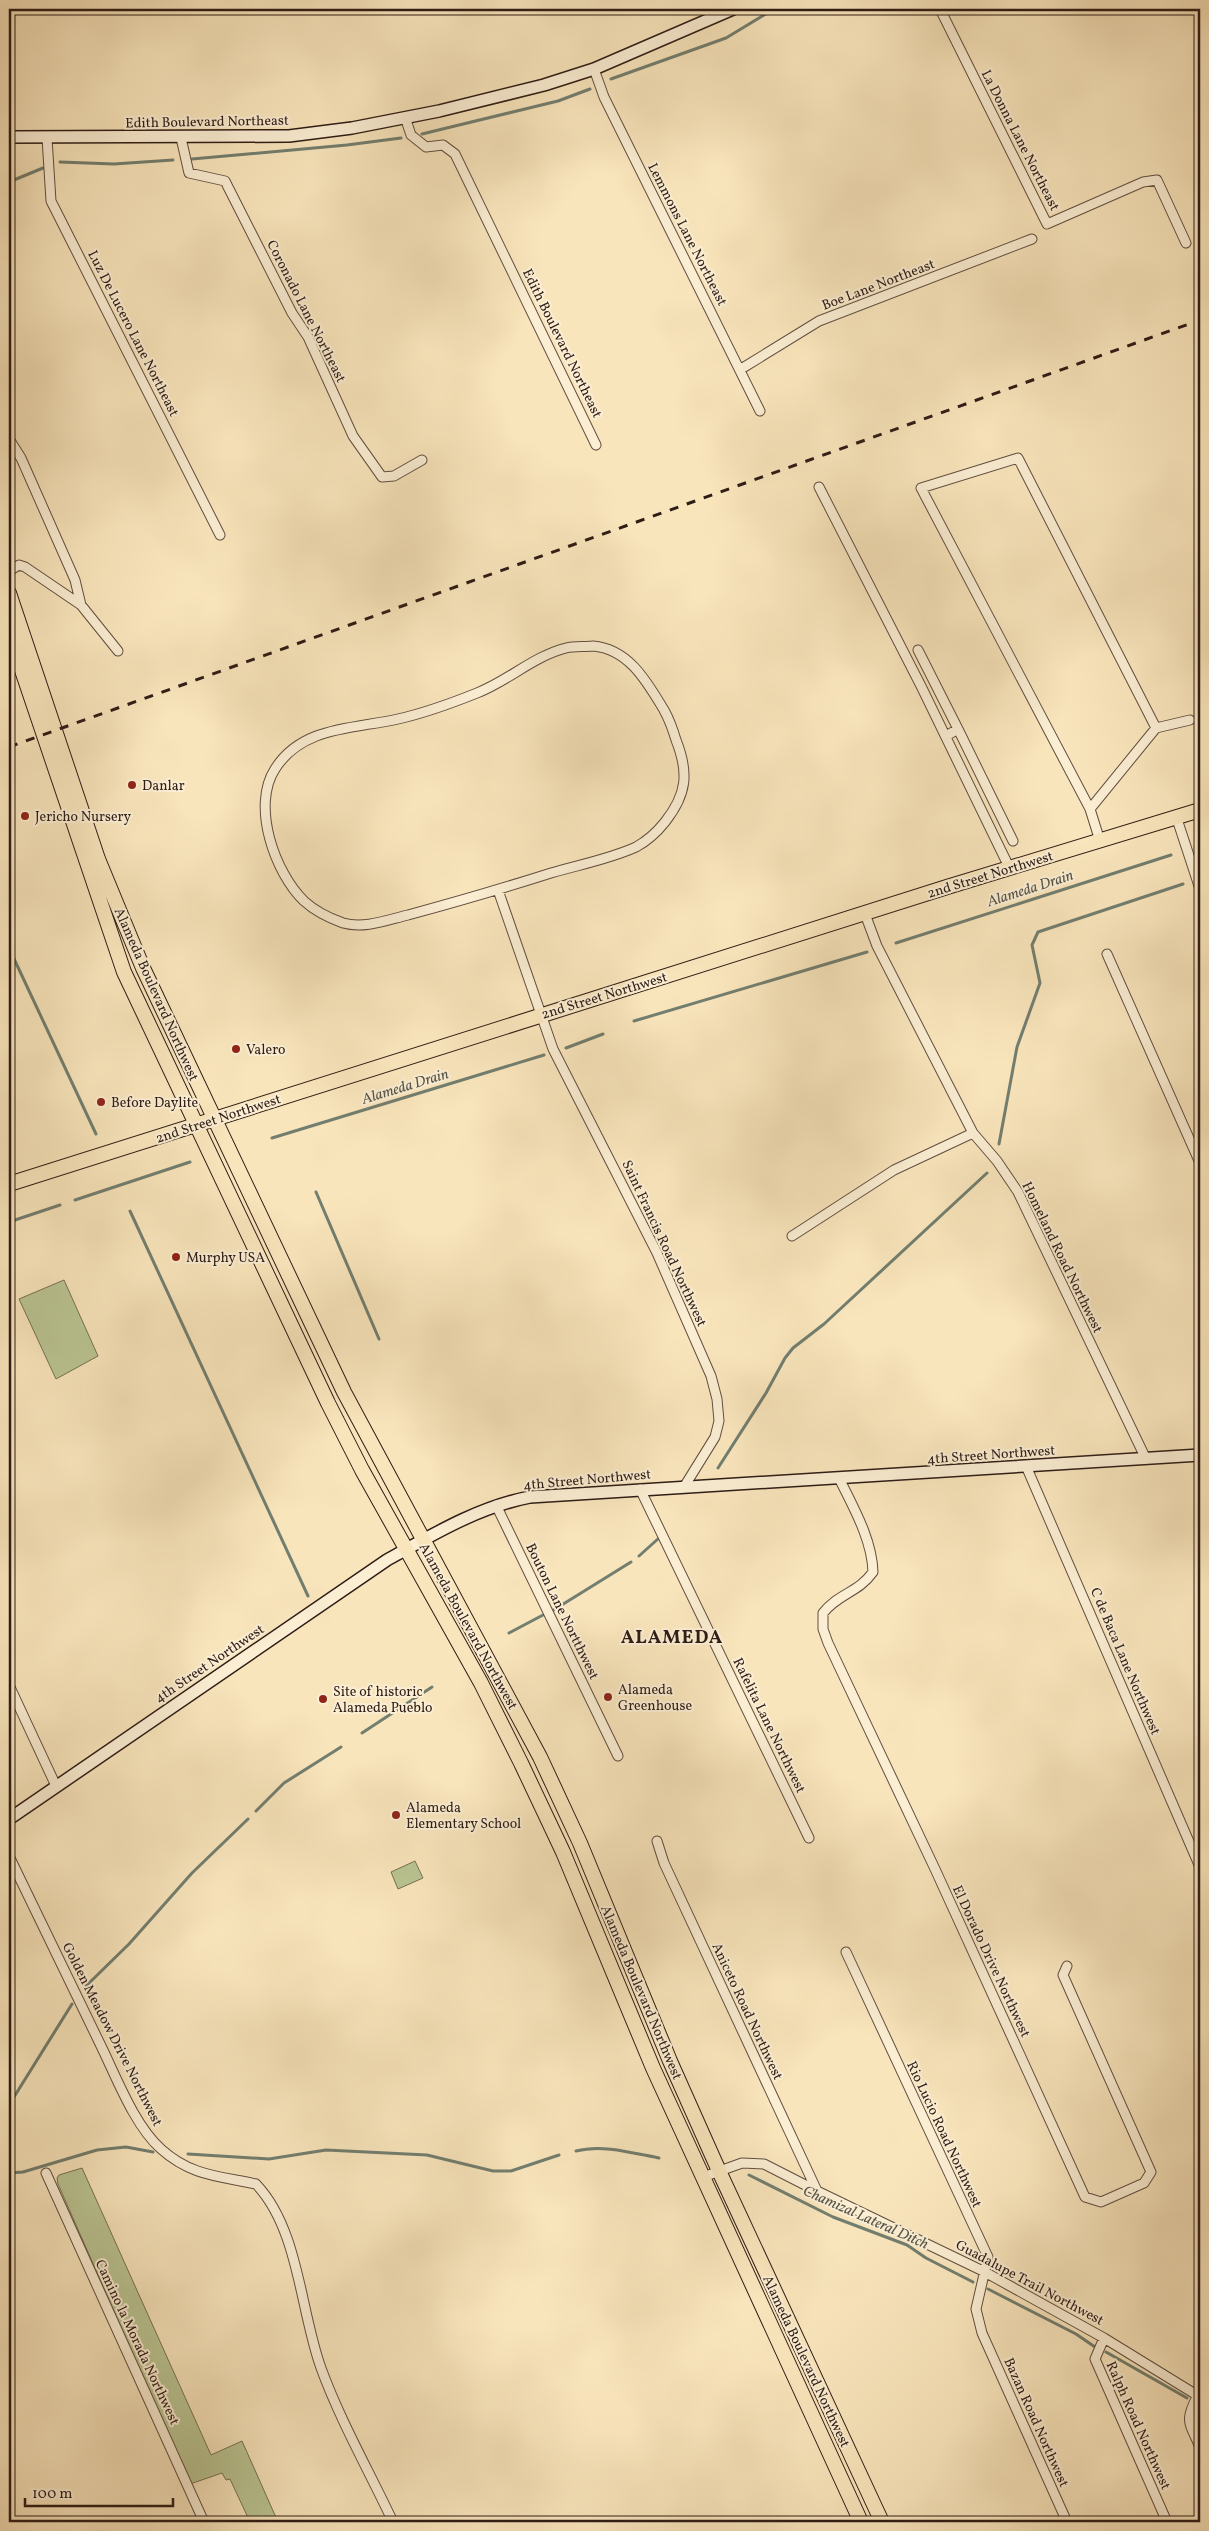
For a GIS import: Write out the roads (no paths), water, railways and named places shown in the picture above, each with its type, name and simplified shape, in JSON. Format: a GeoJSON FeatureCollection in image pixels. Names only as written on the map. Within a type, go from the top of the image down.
{"type":"FeatureCollection","features":[{"type":"Feature","properties":{"kind":"main road","name":"Edith Boulevard Northeast"},"geometry":{"type":"LineString","coordinates":[[9,138],[289,136],[352,128],[490,100],[594,69],[733,9]]}},
{"type":"Feature","properties":{"kind":"main road"},"geometry":{"type":"LineString","coordinates":[[9,593],[49,733]]}},
{"type":"Feature","properties":{"kind":"main road"},"geometry":{"type":"LineString","coordinates":[[9,632],[49,733]]}},
{"type":"Feature","properties":{"kind":"main road","name":"Alameda Boulevard Northwest"},"geometry":{"type":"LineString","coordinates":[[49,733],[139,958],[344,1392],[422,1540],[498,1676],[546,1770],[580,1843],[719,2171],[882,2522]]}},
{"type":"Feature","properties":{"kind":"main road","name":"Alameda Boulevard Northwest"},"geometry":{"type":"LineString","coordinates":[[49,733],[124,972],[195,1126],[328,1403],[406,1550],[481,1683],[563,1852],[653,2068],[861,2522]]}},
{"type":"Feature","properties":{"kind":"main road","name":"2nd Street Northwest"},"geometry":{"type":"LineString","coordinates":[[9,1184],[216,1120],[540,1015],[1200,810]]}},
{"type":"Feature","properties":{"kind":"main road","name":"4th Street Northwest"},"geometry":{"type":"LineString","coordinates":[[9,1820],[333,1597],[422,1540],[496,1505],[530,1497],[640,1489],[1199,1457]]}},
{"type":"Feature","properties":{"kind":"street","name":"La Donna Lane Northeast"},"geometry":{"type":"LineString","coordinates":[[940,9],[1047,224],[1143,182],[1157,180],[1186,243]]}},
{"type":"Feature","properties":{"kind":"street","name":"Lemmons Lane Northeast"},"geometry":{"type":"LineString","coordinates":[[594,69],[604,97],[741,369],[760,411]]}},
{"type":"Feature","properties":{"kind":"street","name":"Edith Boulevard Northeast"},"geometry":{"type":"LineString","coordinates":[[405,117],[411,135],[426,147],[443,145],[455,154],[596,445]]}},
{"type":"Feature","properties":{"kind":"street","name":"Luz De Lucero Lane Northeast"},"geometry":{"type":"LineString","coordinates":[[47,138],[51,201],[220,535]]}},
{"type":"Feature","properties":{"kind":"street","name":"Coronado Lane Northeast"},"geometry":{"type":"LineString","coordinates":[[181,138],[190,173],[225,181],[292,313],[308,336],[353,436],[382,477],[394,476],[422,460]]}},
{"type":"Feature","properties":{"kind":"street","name":"Boe Lane Northeast"},"geometry":{"type":"LineString","coordinates":[[741,369],[819,321],[1032,239]]}},
{"type":"Feature","properties":{"kind":"street"},"geometry":{"type":"LineString","coordinates":[[9,439],[20,458],[75,580],[82,605]]}},
{"type":"Feature","properties":{"kind":"street"},"geometry":{"type":"LineString","coordinates":[[1100,840],[1090,809],[921,488],[1018,458],[1156,728]]}},
{"type":"Feature","properties":{"kind":"street"},"geometry":{"type":"LineString","coordinates":[[819,487],[946,736],[1010,869]]}},
{"type":"Feature","properties":{"kind":"street"},"geometry":{"type":"LineString","coordinates":[[9,571],[19,565],[25,567],[82,605],[118,651]]}},
{"type":"Feature","properties":{"kind":"street"},"geometry":{"type":"LineString","coordinates":[[606,647],[627,659],[644,678],[667,715],[684,761],[685,784],[675,809],[657,832],[636,847],[498,890],[370,925],[345,924],[324,915],[303,900],[286,877],[268,839],[265,805],[266,791],[273,770],[299,744],[324,732],[400,719],[434,709],[479,692],[510,677],[542,657],[566,648],[606,647]]}},
{"type":"Feature","properties":{"kind":"street"},"geometry":{"type":"LineString","coordinates":[[918,650],[1012,841]]}},
{"type":"Feature","properties":{"kind":"street"},"geometry":{"type":"LineString","coordinates":[[1090,809],[1156,728],[1190,720]]}},
{"type":"Feature","properties":{"kind":"street"},"geometry":{"type":"LineString","coordinates":[[946,736],[958,729]]}},
{"type":"Feature","properties":{"kind":"street"},"geometry":{"type":"LineString","coordinates":[[1176,816],[1200,889]]}},
{"type":"Feature","properties":{"kind":"street","name":"Saint Francis Road Northwest"},"geometry":{"type":"LineString","coordinates":[[498,890],[553,1049],[618,1173],[657,1253],[711,1376],[717,1399],[719,1421],[715,1437],[684,1487]]}},
{"type":"Feature","properties":{"kind":"street","name":"Homeland Road Northwest"},"geometry":{"type":"LineString","coordinates":[[865,914],[877,946],[973,1133],[997,1161],[1018,1192],[1146,1459]]}},
{"type":"Feature","properties":{"kind":"street"},"geometry":{"type":"LineString","coordinates":[[1107,954],[1200,1163]]}},
{"type":"Feature","properties":{"kind":"street"},"geometry":{"type":"LineString","coordinates":[[792,1236],[894,1170],[973,1133]]}},
{"type":"Feature","properties":{"kind":"street","name":"C de Baca Lane Northwest"},"geometry":{"type":"LineString","coordinates":[[1026,1466],[1200,1867]]}},
{"type":"Feature","properties":{"kind":"street","name":"El Dorado Drive Northwest"},"geometry":{"type":"LineString","coordinates":[[839,1478],[863,1529],[872,1558],[873,1572],[858,1587],[833,1601],[823,1613],[823,1629],[828,1643],[935,1869],[1085,2197],[1101,2202],[1144,2183],[1151,2172],[1063,1975],[1067,1966]]}},
{"type":"Feature","properties":{"kind":"street","name":"Rafelita Lane Northwest"},"geometry":{"type":"LineString","coordinates":[[640,1489],[809,1838]]}},
{"type":"Feature","properties":{"kind":"street","name":"Bouton Lane Nortthwest"},"geometry":{"type":"LineString","coordinates":[[496,1505],[618,1756]]}},
{"type":"Feature","properties":{"kind":"street"},"geometry":{"type":"LineString","coordinates":[[9,1685],[56,1786]]}},
{"type":"Feature","properties":{"kind":"street","name":"Aniceto Road Northwest"},"geometry":{"type":"LineString","coordinates":[[657,1841],[664,1863],[817,2191]]}},
{"type":"Feature","properties":{"kind":"street","name":"Golden Meadow Drive Northwest"},"geometry":{"type":"LineString","coordinates":[[9,1856],[116,2078],[148,2136],[188,2168],[212,2177],[256,2184],[269,2199],[288,2243],[320,2366],[392,2522]]}},
{"type":"Feature","properties":{"kind":"street","name":"Rio Lucio Road Northwest"},"geometry":{"type":"LineString","coordinates":[[846,1952],[988,2257],[983,2271],[976,2309],[982,2333]]}},
{"type":"Feature","properties":{"kind":"street","name":"Guadalupe Trail Northwest"},"geometry":{"type":"LineString","coordinates":[[703,2177],[742,2163],[764,2164],[983,2271],[1104,2338],[1199,2396]]}},
{"type":"Feature","properties":{"kind":"street","name":"Camino la Morada Northwest"},"geometry":{"type":"LineString","coordinates":[[46,2173],[204,2522]]}},
{"type":"Feature","properties":{"kind":"street","name":"Bazan Road Northwest"},"geometry":{"type":"LineString","coordinates":[[982,2333],[1067,2522]]}},
{"type":"Feature","properties":{"kind":"street","name":"Ralph Road Northwest"},"geometry":{"type":"LineString","coordinates":[[1104,2338],[1095,2359],[1167,2522]]}},
{"type":"Feature","properties":{"kind":"street"},"geometry":{"type":"LineString","coordinates":[[1199,2396],[1188,2413],[1189,2422],[1200,2447]]}},
{"type":"Feature","properties":{"kind":"waterway"},"geometry":{"type":"LineString","coordinates":[[611,79],[726,38],[774,9]]}},
{"type":"Feature","properties":{"kind":"waterway"},"geometry":{"type":"LineString","coordinates":[[422,134],[558,101],[590,89]]}},
{"type":"Feature","properties":{"kind":"waterway"},"geometry":{"type":"LineString","coordinates":[[192,159],[347,145],[401,138]]}},
{"type":"Feature","properties":{"kind":"waterway"},"geometry":{"type":"LineString","coordinates":[[60,162],[114,164],[173,160]]}},
{"type":"Feature","properties":{"kind":"waterway"},"geometry":{"type":"LineString","coordinates":[[9,182],[43,168]]}},
{"type":"Feature","properties":{"kind":"waterway"},"geometry":{"type":"LineString","coordinates":[[1196,661],[1200,652]]}},
{"type":"Feature","properties":{"kind":"waterway","name":"Alameda Drain"},"geometry":{"type":"LineString","coordinates":[[896,943],[1171,855]]}},
{"type":"Feature","properties":{"kind":"waterway"},"geometry":{"type":"LineString","coordinates":[[999,1144],[1017,1047],[1040,983],[1032,945],[1038,932],[1183,884]]}},
{"type":"Feature","properties":{"kind":"waterway"},"geometry":{"type":"LineString","coordinates":[[9,948],[96,1134]]}},
{"type":"Feature","properties":{"kind":"waterway","name":"Alameda Drain"},"geometry":{"type":"LineString","coordinates":[[634,1021],[867,952]]}},
{"type":"Feature","properties":{"kind":"waterway"},"geometry":{"type":"LineString","coordinates":[[566,1048],[603,1034]]}},
{"type":"Feature","properties":{"kind":"waterway","name":"Alameda Drain"},"geometry":{"type":"LineString","coordinates":[[272,1138],[544,1055]]}},
{"type":"Feature","properties":{"kind":"waterway","name":"Alameda Drain"},"geometry":{"type":"LineString","coordinates":[[75,1200],[190,1162]]}},
{"type":"Feature","properties":{"kind":"waterway"},"geometry":{"type":"LineString","coordinates":[[718,1468],[793,1348],[824,1324],[987,1173]]}},
{"type":"Feature","properties":{"kind":"waterway"},"geometry":{"type":"LineString","coordinates":[[316,1192],[379,1339]]}},
{"type":"Feature","properties":{"kind":"waterway","name":"Alameda Drain"},"geometry":{"type":"LineString","coordinates":[[9,1222],[60,1205]]}},
{"type":"Feature","properties":{"kind":"waterway"},"geometry":{"type":"LineString","coordinates":[[130,1211],[308,1596]]}},
{"type":"Feature","properties":{"kind":"waterway"},"geometry":{"type":"LineString","coordinates":[[639,1556],[659,1538]]}},
{"type":"Feature","properties":{"kind":"waterway"},"geometry":{"type":"LineString","coordinates":[[552,1611],[631,1562]]}},
{"type":"Feature","properties":{"kind":"waterway"},"geometry":{"type":"LineString","coordinates":[[509,1633],[543,1615]]}},
{"type":"Feature","properties":{"kind":"waterway"},"geometry":{"type":"LineString","coordinates":[[362,1733],[432,1687]]}},
{"type":"Feature","properties":{"kind":"waterway"},"geometry":{"type":"LineString","coordinates":[[256,1811],[284,1783],[341,1747]]}},
{"type":"Feature","properties":{"kind":"waterway"},"geometry":{"type":"LineString","coordinates":[[85,1987],[129,1944],[192,1873],[248,1819]]}},
{"type":"Feature","properties":{"kind":"waterway"},"geometry":{"type":"LineString","coordinates":[[9,2105],[72,2004]]}},
{"type":"Feature","properties":{"kind":"waterway","name":"Chamizal Lateral Ditch"},"geometry":{"type":"LineString","coordinates":[[9,2173],[23,2172],[97,2150],[126,2147],[153,2152]]}},
{"type":"Feature","properties":{"kind":"waterway","name":"Chamizal Lateral Ditch"},"geometry":{"type":"LineString","coordinates":[[576,2151],[596,2148],[659,2158]]}},
{"type":"Feature","properties":{"kind":"waterway","name":"Chamizal Lateral Ditch"},"geometry":{"type":"LineString","coordinates":[[188,2154],[269,2159],[326,2150],[427,2155],[493,2171],[511,2171],[559,2155]]}},
{"type":"Feature","properties":{"kind":"waterway","name":"Chamizal Lateral Ditch"},"geometry":{"type":"LineString","coordinates":[[749,2175],[833,2217],[907,2245],[926,2258],[973,2282]]}},
{"type":"Feature","properties":{"kind":"waterway","name":"Chamizal Lateral Ditch"},"geometry":{"type":"LineString","coordinates":[[988,2289],[1076,2334],[1095,2347]]}},
{"type":"Feature","properties":{"kind":"waterway","name":"Chamizal Lateral Ditch"},"geometry":{"type":"LineString","coordinates":[[1106,2352],[1187,2398]]}},
{"type":"Feature","properties":{"kind":"railway"},"geometry":{"type":"LineString","coordinates":[[9,747],[1200,320]]}},
{"type":"Feature","properties":{"kind":"place","name":"Danlar"},"geometry":{"type":"Point","coordinates":[132,785]}},
{"type":"Feature","properties":{"kind":"place","name":"Jericho Nursery"},"geometry":{"type":"Point","coordinates":[25,816]}},
{"type":"Feature","properties":{"kind":"place","name":"Valero"},"geometry":{"type":"Point","coordinates":[236,1049]}},
{"type":"Feature","properties":{"kind":"place","name":"Before Daylite"},"geometry":{"type":"Point","coordinates":[101,1102]}},
{"type":"Feature","properties":{"kind":"place","name":"Murphy USA"},"geometry":{"type":"Point","coordinates":[176,1257]}},
{"type":"Feature","properties":{"kind":"place","name":"Alameda Greenhouse"},"geometry":{"type":"Point","coordinates":[608,1697]}},
{"type":"Feature","properties":{"kind":"place","name":"Site of historic Alameda Pueblo"},"geometry":{"type":"Point","coordinates":[323,1699]}},
{"type":"Feature","properties":{"kind":"place","name":"Alameda Elementary School"},"geometry":{"type":"Point","coordinates":[396,1815]}},
{"type":"Feature","properties":{"kind":"district","name":"ALAMEDA"},"geometry":{"type":"Point","coordinates":[672,1636]}}]}
